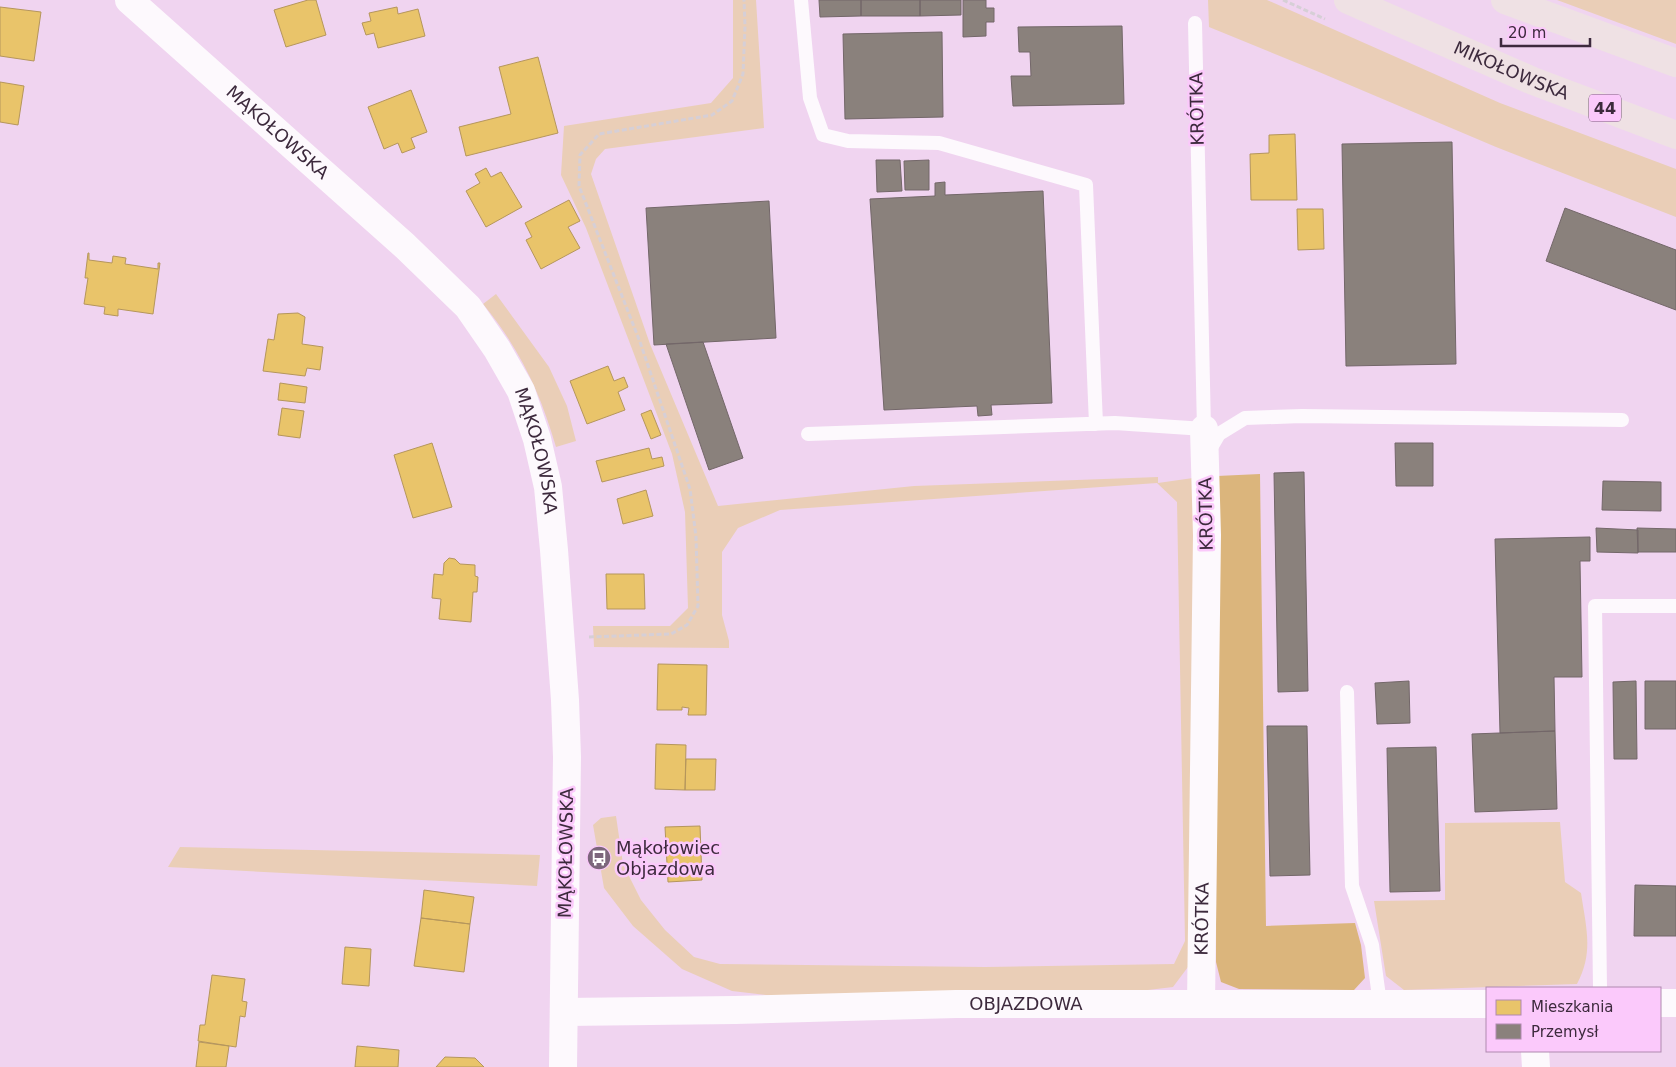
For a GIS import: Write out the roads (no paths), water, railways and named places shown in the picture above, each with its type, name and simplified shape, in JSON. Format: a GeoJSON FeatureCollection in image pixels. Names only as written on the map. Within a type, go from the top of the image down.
{"type":"FeatureCollection","features":[{"type":"Feature","properties":{"kind":"main road","name":"MIKOŁOWSKA"},"geometry":{"type":"LineString","coordinates":[[1348,0],[1533,82],[1676,135]]}},
{"type":"Feature","properties":{"kind":"main road"},"geometry":{"type":"LineString","coordinates":[[1505,0],[1676,63]]}},
{"type":"Feature","properties":{"kind":"street","name":"MĄKOŁOWSKA"},"geometry":{"type":"LineString","coordinates":[[129,0],[405,246],[468,307],[497,349],[521,391],[537,439],[548,487],[560,638],[567,757],[563,1067]]}},
{"type":"Feature","properties":{"kind":"street","name":"KRÓTKA"},"geometry":{"type":"LineString","coordinates":[[1201,1004],[1207,536],[1204,429]]}},
{"type":"Feature","properties":{"kind":"street"},"geometry":{"type":"LineString","coordinates":[[1661,1003],[1676,1002]]}},
{"type":"Feature","properties":{"kind":"street","name":"OBJAZDOWA"},"geometry":{"type":"LineString","coordinates":[[564,1012],[956,1004],[1486,1004]]}},
{"type":"Feature","properties":{"kind":"street"},"geometry":{"type":"LineString","coordinates":[[1535,1052],[1536,1067]]}},
{"type":"Feature","properties":{"kind":"lane"},"geometry":{"type":"LineString","coordinates":[[801,0],[810,98],[823,135],[848,141],[938,143],[1086,185],[1096,424]]}},
{"type":"Feature","properties":{"kind":"lane","name":"KRÓTKA"},"geometry":{"type":"LineString","coordinates":[[1195,23],[1204,429]]}},
{"type":"Feature","properties":{"kind":"lane"},"geometry":{"type":"LineString","coordinates":[[1205,458],[1219,434],[1245,418],[1302,416],[1622,420]]}},
{"type":"Feature","properties":{"kind":"lane"},"geometry":{"type":"LineString","coordinates":[[808,434],[1115,423],[1204,429]]}},
{"type":"Feature","properties":{"kind":"lane"},"geometry":{"type":"LineString","coordinates":[[1600,987],[1595,606],[1676,606]]}},
{"type":"Feature","properties":{"kind":"lane"},"geometry":{"type":"LineString","coordinates":[[1346,692],[1352,886],[1372,945],[1380,1004]]}},
{"type":"Feature","properties":{"kind":"place","name":"Mąkołowiec Objazdowa"},"geometry":{"type":"Point","coordinates":[599,858]}}]}
